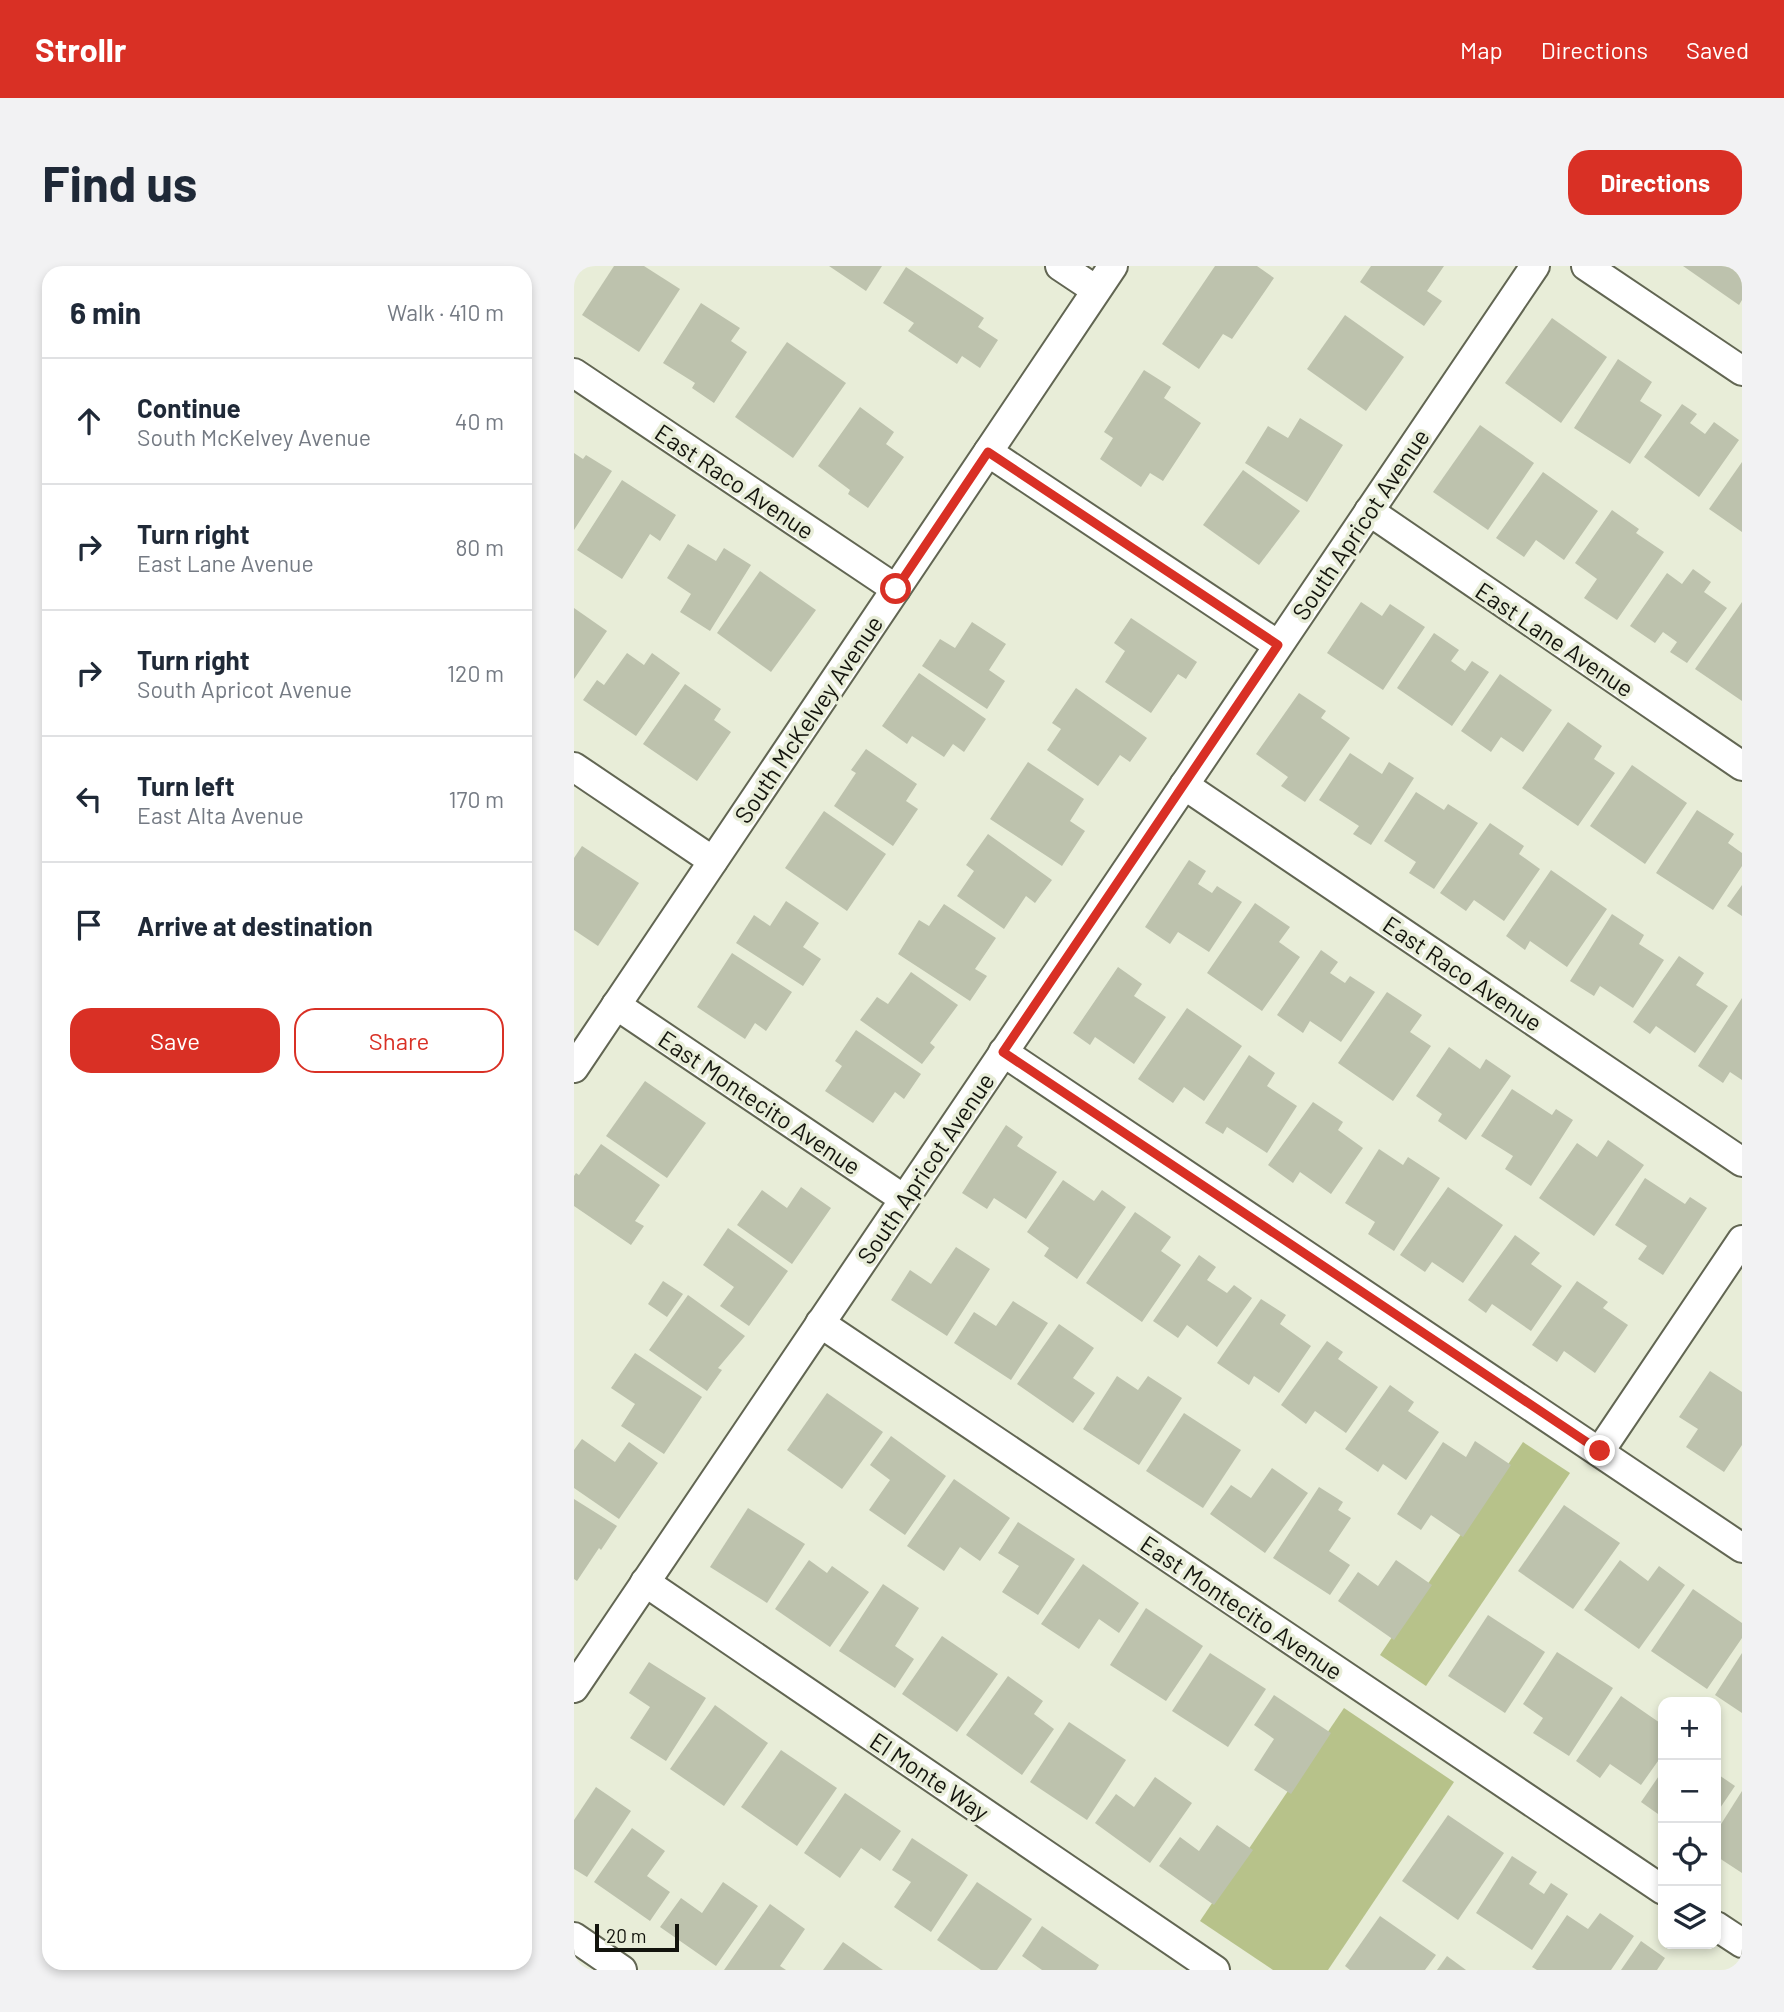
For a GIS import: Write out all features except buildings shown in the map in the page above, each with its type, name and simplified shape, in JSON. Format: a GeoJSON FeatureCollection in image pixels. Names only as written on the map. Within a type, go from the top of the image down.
{"type":"FeatureCollection","features":[{"type":"Feature","properties":{"kind":"street"},"geometry":{"type":"LineString","coordinates":[[1060,266],[1096,290]]}},
{"type":"Feature","properties":{"kind":"street","name":"South McKelvey Avenue"},"geometry":{"type":"LineString","coordinates":[[574,1068],[1113,266]]}},
{"type":"Feature","properties":{"kind":"street","name":"South Apricot Avenue"},"geometry":{"type":"LineString","coordinates":[[574,1688],[1535,266]]}},
{"type":"Feature","properties":{"kind":"street"},"geometry":{"type":"LineString","coordinates":[[1586,266],[1742,371]]}},
{"type":"Feature","properties":{"kind":"street","name":"East Raco Avenue"},"geometry":{"type":"LineString","coordinates":[[574,373],[896,589]]}},
{"type":"Feature","properties":{"kind":"street"},"geometry":{"type":"LineString","coordinates":[[988,452],[1278,645]]}},
{"type":"Feature","properties":{"kind":"street","name":"East Lane Avenue"},"geometry":{"type":"LineString","coordinates":[[1369,511],[1742,766]]}},
{"type":"Feature","properties":{"kind":"street"},"geometry":{"type":"LineString","coordinates":[[574,767],[713,861]]}},
{"type":"Feature","properties":{"kind":"street","name":"East Raco Avenue"},"geometry":{"type":"LineString","coordinates":[[1184,785],[1742,1162]]}},
{"type":"Feature","properties":{"kind":"street","name":"East Montecito Avenue"},"geometry":{"type":"LineString","coordinates":[[616,1005],[904,1199]]}},
{"type":"Feature","properties":{"kind":"street"},"geometry":{"type":"LineString","coordinates":[[1003,1052],[1742,1548]]}},
{"type":"Feature","properties":{"kind":"street"},"geometry":{"type":"LineString","coordinates":[[1600,1451],[1742,1240]]}},
{"type":"Feature","properties":{"kind":"street","name":"East Montecito Avenue"},"geometry":{"type":"LineString","coordinates":[[820,1323],[1658,1888]]}},
{"type":"Feature","properties":{"kind":"street","name":"El Monte Way"},"geometry":{"type":"LineString","coordinates":[[645,1582],[1215,1970]]}},
{"type":"Feature","properties":{"kind":"street"},"geometry":{"type":"LineString","coordinates":[[1721,1929],[1742,1944]]}},
{"type":"Feature","properties":{"kind":"street"},"geometry":{"type":"LineString","coordinates":[[574,1937],[622,1970]]}},
{"type":"Feature","properties":{"kind":"green space"},"geometry":{"type":"Polygon","coordinates":[[[1523,1442],[1570,1473],[1426,1686],[1380,1655],[1523,1442]]]}},
{"type":"Feature","properties":{"kind":"green space"},"geometry":{"type":"Polygon","coordinates":[[[1344,1708],[1454,1782],[1328,1970],[1273,1970],[1200,1921],[1344,1708]]]}},
{"type":"Feature","properties":{"kind":"route"},"geometry":{"type":"LineString","coordinates":[[896,589],[988,452],[1278,645],[1003,1052],[1600,1451]]}}]}
